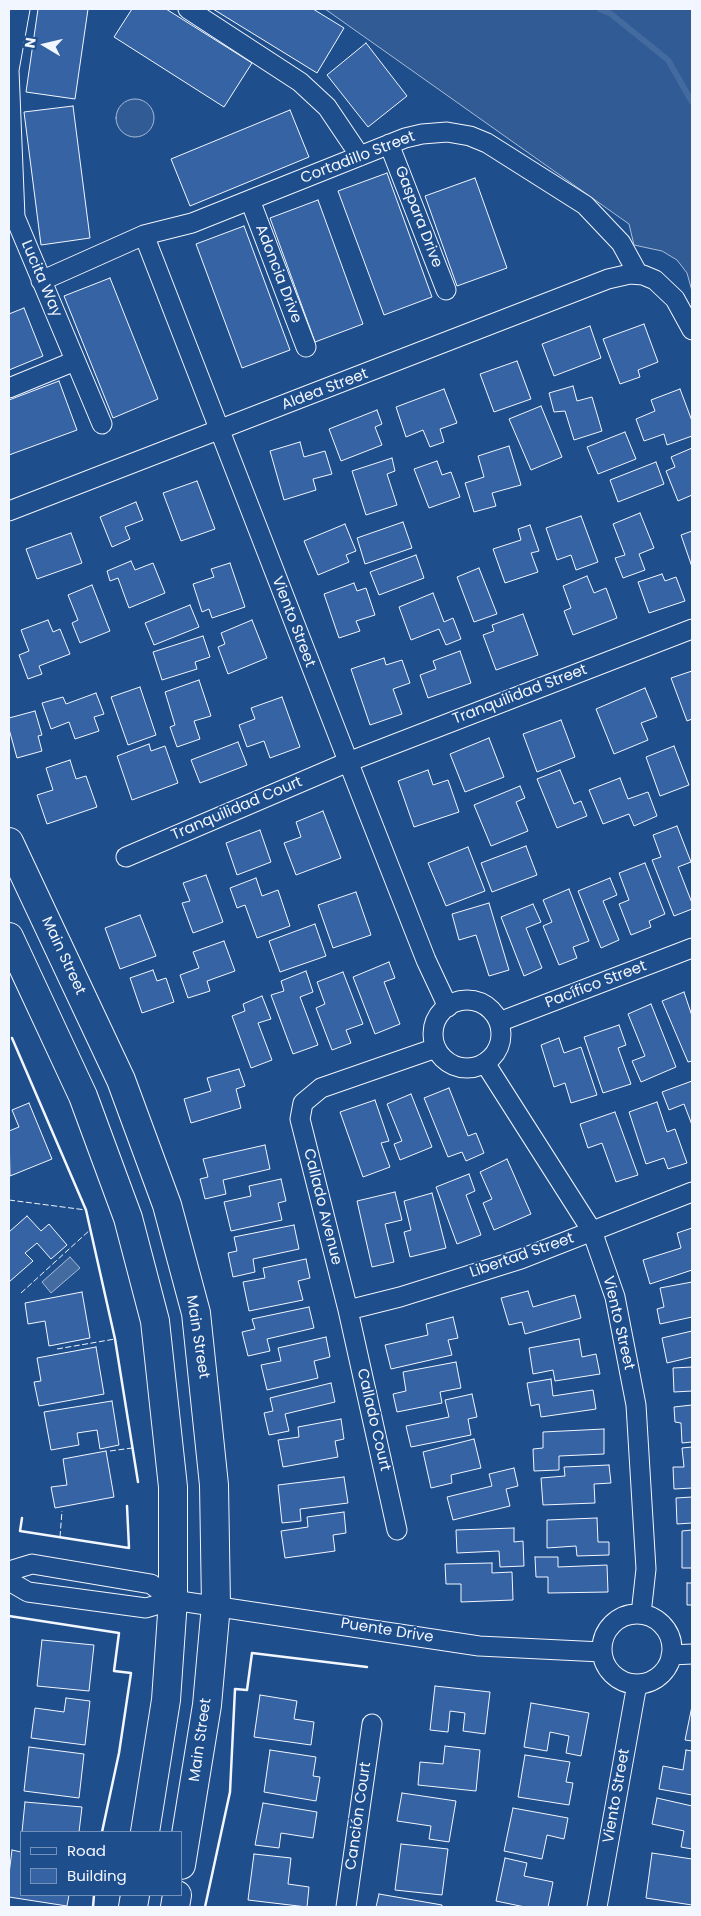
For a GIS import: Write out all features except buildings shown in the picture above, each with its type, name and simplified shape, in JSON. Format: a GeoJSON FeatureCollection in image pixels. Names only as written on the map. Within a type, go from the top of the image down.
{"type":"FeatureCollection","features":[{"type":"Feature","properties":{"kind":"street","name":"Lucita Way"},"geometry":{"type":"LineString","coordinates":[[20,9],[9,70],[12,218],[42,281],[102,424]]}},
{"type":"Feature","properties":{"kind":"street"},"geometry":{"type":"LineString","coordinates":[[188,9],[300,82],[326,107],[360,156]]}},
{"type":"Feature","properties":{"kind":"street","name":"Cortadillo Street"},"geometry":{"type":"LineString","coordinates":[[42,281],[144,235],[192,223],[406,138],[422,134],[447,132],[470,136],[488,143],[585,205],[621,243],[641,274]]}},
{"type":"Feature","properties":{"kind":"street","name":"Gaspara Drive"},"geometry":{"type":"LineString","coordinates":[[390,144],[446,290]]}},
{"type":"Feature","properties":{"kind":"street","name":"Adoncia Drive"},"geometry":{"type":"LineString","coordinates":[[250,200],[306,347]]}},
{"type":"Feature","properties":{"kind":"street","name":"Viento Street"},"geometry":{"type":"LineString","coordinates":[[144,235],[348,762],[426,960],[448,1007]]}},
{"type":"Feature","properties":{"kind":"street","name":"Aldea Street"},"geometry":{"type":"LineString","coordinates":[[9,512],[608,279],[630,274],[641,274]]}},
{"type":"Feature","properties":{"kind":"street"},"geometry":{"type":"LineString","coordinates":[[641,274],[655,280],[675,300],[692,330]]}},
{"type":"Feature","properties":{"kind":"street"},"geometry":{"type":"LineString","coordinates":[[9,388],[75,361]]}},
{"type":"Feature","properties":{"kind":"street","name":"Tranquilidad Street"},"geometry":{"type":"LineString","coordinates":[[348,762],[692,629]]}},
{"type":"Feature","properties":{"kind":"street","name":"Tranquilidad Court"},"geometry":{"type":"LineString","coordinates":[[126,857],[348,762]]}},
{"type":"Feature","properties":{"kind":"street","name":"Main Street"},"geometry":{"type":"LineString","coordinates":[[9,842],[121,1080],[169,1214],[196,1313],[214,1485],[216,1605],[206,1705],[182,1859]]}},
{"type":"Feature","properties":{"kind":"street"},"geometry":{"type":"LineString","coordinates":[[9,938],[83,1096],[128,1218],[155,1321],[173,1487],[173,1600],[166,1700],[145,1831]]}},
{"type":"Feature","properties":{"kind":"street","name":"Pacífico Street"},"geometry":{"type":"LineString","coordinates":[[499,1022],[692,948]]}},
{"type":"Feature","properties":{"kind":"street"},"geometry":{"type":"LineString","coordinates":[[457,1002],[477,1002],[486,1006],[494,1013],[499,1022],[500,1045],[494,1056],[475,1068],[463,1068],[452,1065],[442,1057],[436,1048],[434,1030],[436,1021],[448,1007],[457,1002]]}},
{"type":"Feature","properties":{"kind":"street","name":"Callado Avenue"},"geometry":{"type":"LineString","coordinates":[[348,1310],[304,1138],[300,1119],[303,1103],[321,1088],[436,1048]]}},
{"type":"Feature","properties":{"kind":"street","name":"Viento Street"},"geometry":{"type":"LineString","coordinates":[[485,1063],[592,1232],[615,1297],[636,1405],[646,1569],[641,1614]]}},
{"type":"Feature","properties":{"kind":"street","name":"Libertad Street"},"geometry":{"type":"LineString","coordinates":[[348,1310],[400,1297],[512,1262],[692,1192]]}},
{"type":"Feature","properties":{"kind":"street","name":"Callado Court"},"geometry":{"type":"LineString","coordinates":[[348,1310],[398,1530]]}},
{"type":"Feature","properties":{"kind":"street","name":"Puente Drive"},"geometry":{"type":"LineString","coordinates":[[9,1571],[32,1564],[151,1584],[173,1600]]}},
{"type":"Feature","properties":{"kind":"street","name":"Puente Drive"},"geometry":{"type":"LineString","coordinates":[[9,1581],[28,1592],[146,1608],[173,1600],[479,1646],[602,1652]]}},
{"type":"Feature","properties":{"kind":"street"},"geometry":{"type":"LineString","coordinates":[[641,1614],[650,1617],[665,1628],[672,1645],[671,1655],[666,1668],[656,1678],[643,1684],[636,1684],[622,1681],[616,1677],[606,1666],[602,1652],[603,1642],[613,1624],[621,1618],[641,1614]]}},
{"type":"Feature","properties":{"kind":"street"},"geometry":{"type":"LineString","coordinates":[[671,1655],[692,1654]]}},
{"type":"Feature","properties":{"kind":"street","name":"Viento Street"},"geometry":{"type":"LineString","coordinates":[[597,1907],[636,1684]]}},
{"type":"Feature","properties":{"kind":"street","name":"Canción Court"},"geometry":{"type":"LineString","coordinates":[[346,1907],[372,1724]]}},
{"type":"Feature","properties":{"kind":"shaded area"},"geometry":{"type":"Polygon","coordinates":[[[325,9],[692,9],[692,291],[687,273],[677,260],[662,251],[634,245],[629,224],[325,9]]]}},
{"type":"Feature","properties":{"kind":"shaded area"},"geometry":{"type":"Polygon","coordinates":[[[135,99],[149,104],[154,118],[149,132],[135,137],[121,132],[116,118],[121,104],[135,99]]]}},
{"type":"Feature","properties":{"kind":"shaded area"},"geometry":{"type":"Polygon","coordinates":[[[70,1257],[80,1268],[51,1293],[42,1282],[70,1257]]]}},
{"type":"Feature","properties":{"kind":"waterway"},"geometry":{"type":"LineString","coordinates":[[600,9],[611,14],[668,60],[692,102]]}},
{"type":"Feature","properties":{"kind":"fence"},"geometry":{"type":"LineString","coordinates":[[9,1200],[86,1210]]}},
{"type":"Feature","properties":{"kind":"fence"},"geometry":{"type":"LineString","coordinates":[[21,1293],[91,1229]]}},
{"type":"Feature","properties":{"kind":"fence"},"geometry":{"type":"LineString","coordinates":[[57,1349],[115,1339]]}},
{"type":"Feature","properties":{"kind":"fence"},"geometry":{"type":"LineString","coordinates":[[110,1451],[132,1448]]}},
{"type":"Feature","properties":{"kind":"fence"},"geometry":{"type":"LineString","coordinates":[[60,1537],[62,1511]]}},
{"type":"Feature","properties":{"kind":"wall"},"geometry":{"type":"LineString","coordinates":[[12,1038],[86,1210],[115,1339],[138,1482]]}},
{"type":"Feature","properties":{"kind":"wall"},"geometry":{"type":"LineString","coordinates":[[22,1518],[20,1531],[129,1548],[127,1506]]}},
{"type":"Feature","properties":{"kind":"wall"},"geometry":{"type":"LineString","coordinates":[[9,1616],[119,1633],[114,1671],[131,1673],[119,1753],[102,1831]]}},
{"type":"Feature","properties":{"kind":"wall"},"geometry":{"type":"LineString","coordinates":[[205,1907],[230,1792],[235,1689],[247,1690],[252,1653],[367,1667]]}},
{"type":"Feature","properties":{"kind":"wall"},"geometry":{"type":"LineString","coordinates":[[93,1907],[94,1896]]}}]}
